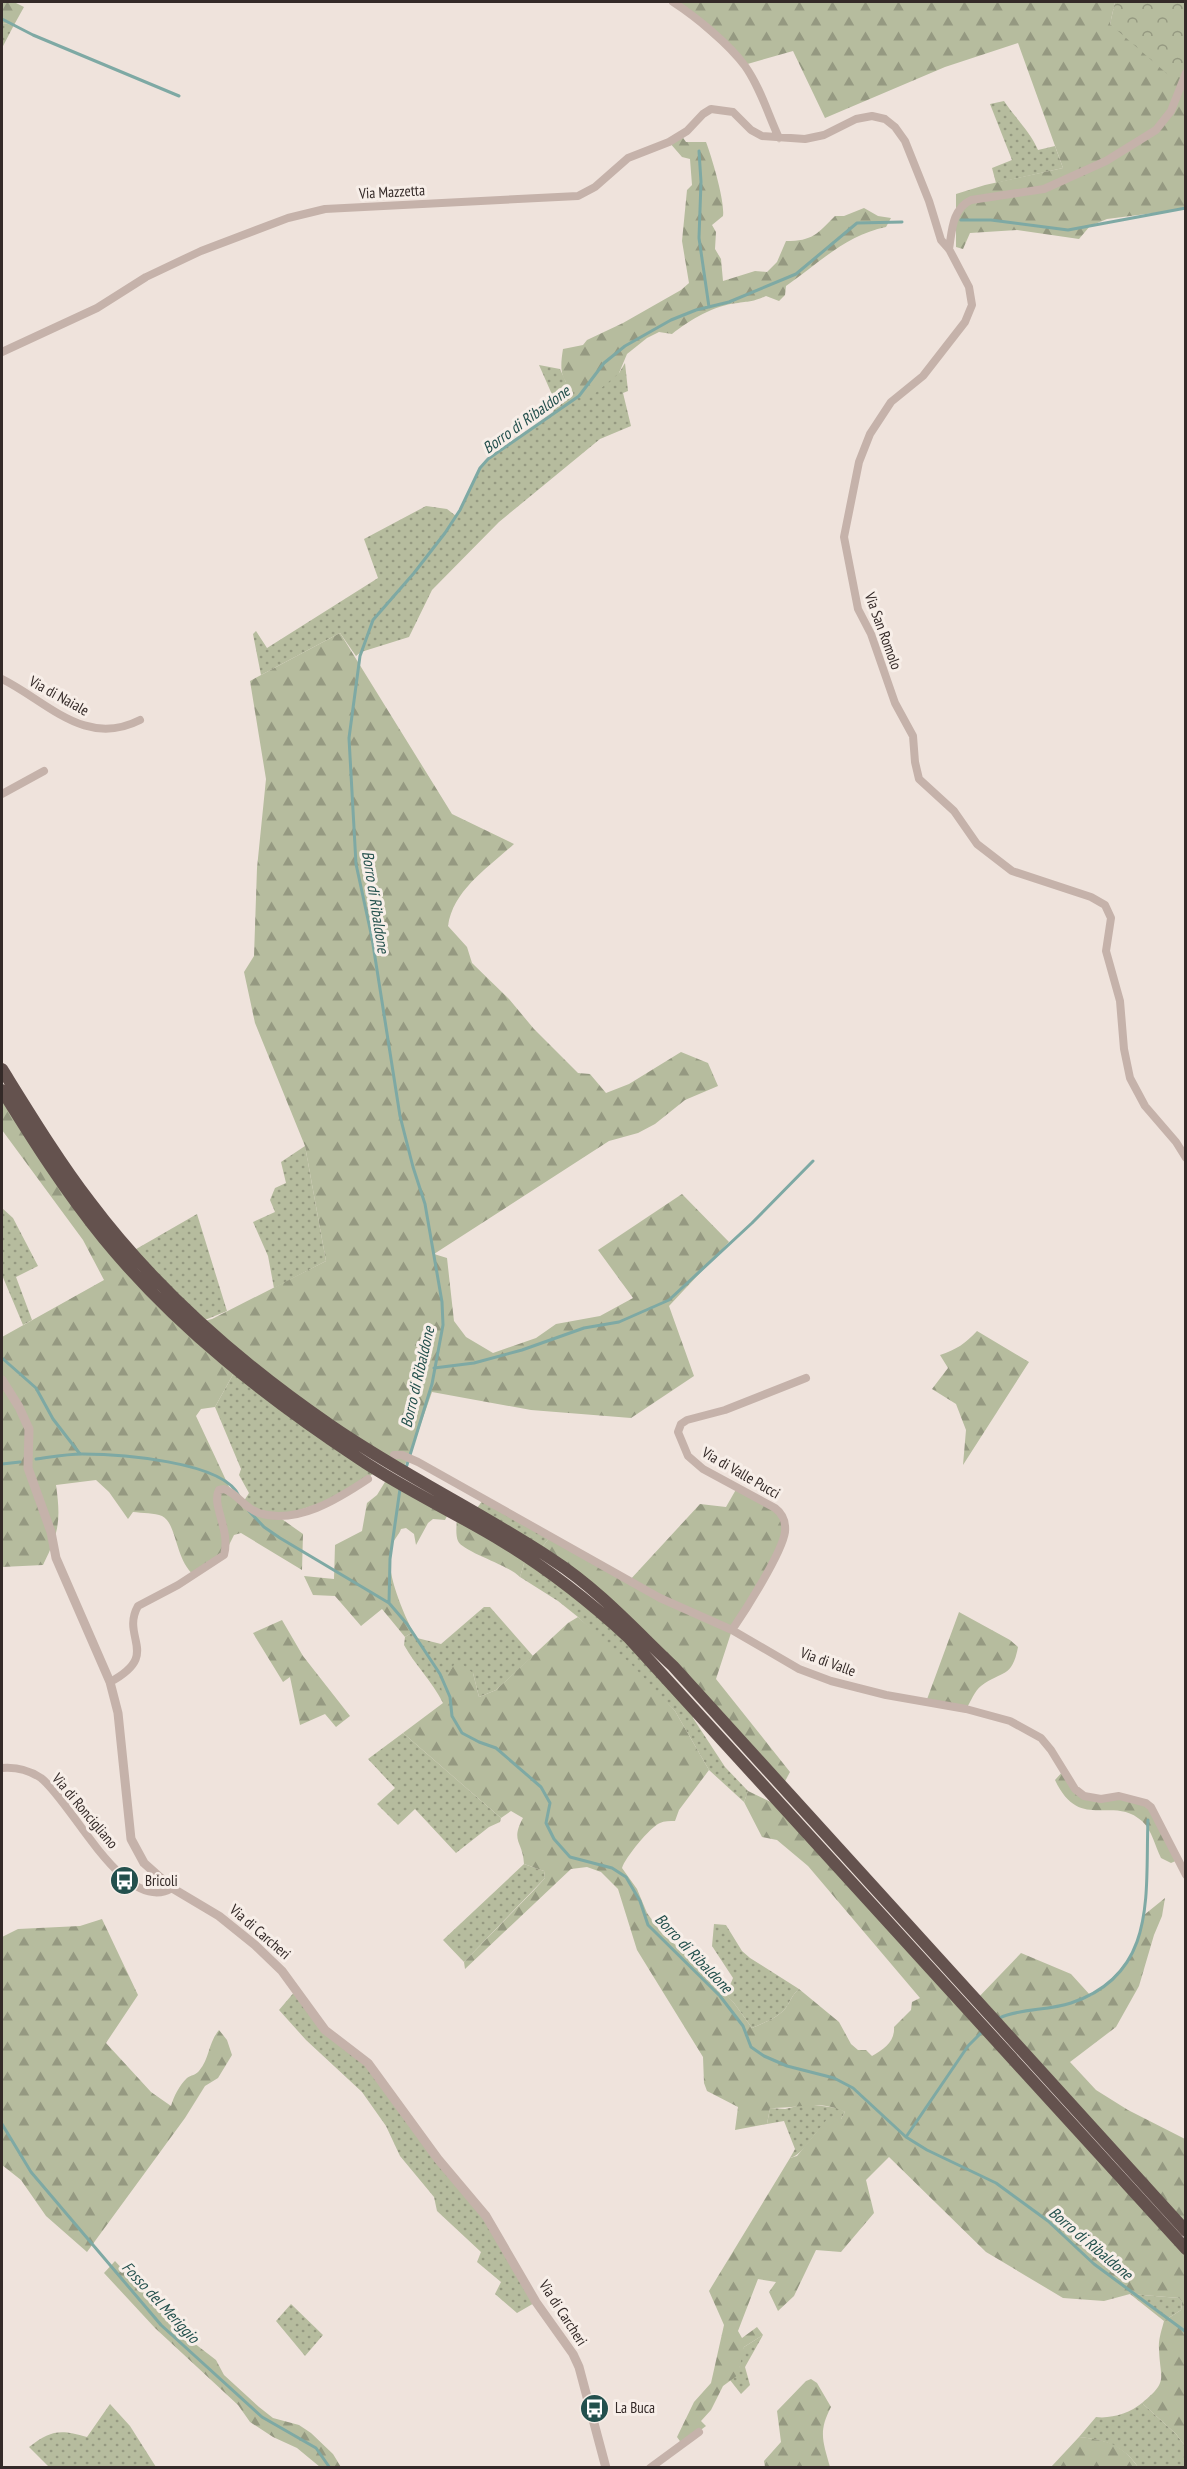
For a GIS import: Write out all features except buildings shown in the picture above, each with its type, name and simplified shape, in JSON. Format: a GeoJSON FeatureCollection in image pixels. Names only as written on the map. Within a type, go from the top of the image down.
{"type":"FeatureCollection","features":[{"type":"Feature","properties":{"kind":"highway"},"geometry":{"type":"LineString","coordinates":[[2,1069],[64,1167],[110,1228],[160,1284],[213,1335],[332,1427],[556,1562],[616,1611],[673,1666],[1185,2231]]}},
{"type":"Feature","properties":{"kind":"highway"},"geometry":{"type":"LineString","coordinates":[[2,1090],[52,1170],[105,1240],[161,1301],[210,1348],[281,1405],[362,1460],[501,1541],[546,1570],[586,1599],[628,1637],[1185,2249]]}},
{"type":"Feature","properties":{"kind":"street"},"geometry":{"type":"LineString","coordinates":[[673,2],[694,16],[744,65],[753,80],[778,138]]}},
{"type":"Feature","properties":{"kind":"street"},"geometry":{"type":"LineString","coordinates":[[949,249],[952,226],[964,203],[1044,189],[1106,161],[1156,130],[1171,111],[1185,73]]}},
{"type":"Feature","properties":{"kind":"street","name":"Via Mazzetta"},"geometry":{"type":"LineString","coordinates":[[2,352],[97,308],[146,277],[184,259],[288,218],[325,209],[578,196],[595,187],[628,158],[669,142],[687,131],[711,109],[733,112],[751,130],[762,136],[778,138]]}},
{"type":"Feature","properties":{"kind":"street","name":"Via San Romolo"},"geometry":{"type":"LineString","coordinates":[[778,138],[805,139],[824,135],[856,119],[872,116],[885,119],[895,127],[905,141],[929,201],[941,240],[949,249],[969,287],[972,305],[965,322],[923,376],[891,402],[870,434],[857,471],[844,537],[858,609],[871,634],[895,703],[913,736],[919,779],[954,811],[977,844],[1012,871],[1091,897],[1105,905],[1111,918],[1106,951],[1120,1001],[1124,1049],[1130,1078],[1145,1106],[1176,1142],[1185,1158]]}},
{"type":"Feature","properties":{"kind":"street","name":"Via di Naiale"},"geometry":{"type":"LineString","coordinates":[[2,679],[86,728],[116,728],[140,720]]}},
{"type":"Feature","properties":{"kind":"street"},"geometry":{"type":"LineString","coordinates":[[2,794],[44,771]]}},
{"type":"Feature","properties":{"kind":"street","name":"Via di Valle Pucci"},"geometry":{"type":"LineString","coordinates":[[732,1630],[782,1543],[785,1522],[782,1513],[776,1508],[703,1470],[688,1456],[678,1432],[681,1424],[687,1420],[726,1410],[806,1378]]}},
{"type":"Feature","properties":{"kind":"street","name":"Via di Carcheri"},"geometry":{"type":"LineString","coordinates":[[2,1380],[19,1407],[29,1429],[28,1468],[51,1532],[56,1558],[110,1682],[118,1713],[131,1839],[144,1863],[172,1888],[219,1916],[255,1945],[282,1971],[325,2030],[368,2063],[438,2159],[486,2216],[536,2302],[573,2354],[579,2367],[606,2468]]}},
{"type":"Feature","properties":{"kind":"street","name":"Via di Valle"},"geometry":{"type":"LineString","coordinates":[[394,1455],[408,1458],[660,1598],[732,1630],[799,1669],[831,1681],[1010,1721],[1041,1737],[1075,1789],[1084,1796],[1101,1799],[1119,1796],[1146,1803],[1151,1807],[1185,1875]]}},
{"type":"Feature","properties":{"kind":"street"},"geometry":{"type":"LineString","coordinates":[[110,1682],[125,1674],[136,1662],[138,1644],[134,1619],[138,1606],[178,1585],[224,1555],[227,1545],[225,1528],[216,1499],[219,1490],[224,1488],[231,1491],[242,1504],[258,1513],[279,1517],[294,1515],[345,1495],[368,1479]]}},
{"type":"Feature","properties":{"kind":"street","name":"Via di Roncigliano"},"geometry":{"type":"LineString","coordinates":[[2,1768],[13,1767],[45,1782],[101,1853],[135,1886],[154,1893],[172,1888]]}},
{"type":"Feature","properties":{"kind":"street"},"geometry":{"type":"LineString","coordinates":[[650,2468],[699,2432]]}},
{"type":"Feature","properties":{"kind":"green space"},"geometry":{"type":"Polygon","coordinates":[[[2,2],[14,2],[24,7],[14,25],[2,23],[2,2]]]}},
{"type":"Feature","properties":{"kind":"green space"},"geometry":{"type":"Polygon","coordinates":[[[673,2],[1115,2],[1110,24],[1185,73],[1185,209],[1107,219],[1090,226],[1079,239],[1017,230],[970,233],[963,249],[956,247],[956,194],[985,185],[1063,168],[1018,43],[945,67],[825,118],[793,51],[744,65],[673,2]]]}},
{"type":"Feature","properties":{"kind":"green space"},"geometry":{"type":"Polygon","coordinates":[[[1115,2],[1185,2],[1185,76],[1172,78],[1110,24],[1115,2]]]}},
{"type":"Feature","properties":{"kind":"green space"},"geometry":{"type":"Polygon","coordinates":[[[2,23],[14,25],[2,48],[2,23]]]}},
{"type":"Feature","properties":{"kind":"green space"},"geometry":{"type":"Polygon","coordinates":[[[1004,101],[1038,150],[1055,146],[1063,168],[996,183],[992,168],[1012,160],[990,104],[1004,101]]]}},
{"type":"Feature","properties":{"kind":"green space"},"geometry":{"type":"Polygon","coordinates":[[[681,135],[686,142],[706,142],[715,168],[723,216],[712,225],[716,232],[715,249],[721,259],[723,281],[755,271],[767,272],[777,262],[786,241],[809,238],[824,228],[835,216],[844,216],[864,208],[878,216],[891,218],[886,227],[858,236],[822,259],[786,286],[785,295],[779,301],[766,296],[752,301],[729,304],[711,310],[672,334],[659,332],[647,338],[627,354],[619,373],[585,402],[564,379],[561,367],[563,349],[583,345],[587,340],[623,323],[681,290],[689,283],[682,241],[687,190],[692,185],[690,159],[682,157],[669,142],[681,135]]]}},
{"type":"Feature","properties":{"kind":"green space"},"geometry":{"type":"Polygon","coordinates":[[[625,363],[628,391],[623,393],[631,426],[600,439],[499,522],[432,590],[409,637],[361,652],[356,656],[340,633],[261,675],[253,634],[256,631],[267,648],[378,578],[364,539],[426,506],[447,509],[456,516],[480,468],[488,459],[553,414],[554,399],[539,365],[560,369],[566,382],[619,373],[625,363]]]}},
{"type":"Feature","properties":{"kind":"green space"},"geometry":{"type":"Polygon","coordinates":[[[340,633],[452,814],[514,844],[464,890],[451,913],[448,926],[467,947],[472,963],[578,1073],[590,1074],[606,1093],[629,1084],[681,1052],[708,1063],[718,1086],[685,1100],[655,1124],[638,1133],[609,1141],[434,1254],[447,1258],[454,1321],[466,1337],[493,1353],[536,1338],[556,1324],[600,1316],[633,1298],[598,1250],[682,1194],[729,1242],[669,1306],[694,1376],[631,1418],[531,1410],[432,1392],[402,1471],[332,1427],[200,1322],[212,1319],[326,1261],[305,1146],[255,1023],[244,972],[254,956],[257,868],[266,779],[250,681],[340,633]]]}},
{"type":"Feature","properties":{"kind":"green space"},"geometry":{"type":"Polygon","coordinates":[[[2,1090],[105,1240],[236,1369],[215,1407],[201,1409],[196,1416],[231,1491],[242,1504],[279,1517],[303,1534],[302,1570],[241,1533],[234,1535],[224,1555],[194,1575],[183,1560],[167,1520],[159,1515],[133,1512],[128,1519],[109,1492],[96,1480],[56,1485],[57,1526],[43,1565],[2,1567],[2,1337],[104,1280],[83,1240],[2,1130],[2,1090]]]}},
{"type":"Feature","properties":{"kind":"green space"},"geometry":{"type":"Polygon","coordinates":[[[305,1146],[326,1261],[274,1288],[268,1256],[253,1222],[275,1212],[270,1200],[275,1188],[286,1183],[281,1162],[305,1146]]]}},
{"type":"Feature","properties":{"kind":"green space"},"geometry":{"type":"Polygon","coordinates":[[[2,1208],[13,1218],[38,1266],[16,1277],[32,1320],[23,1325],[2,1275],[2,1208]]]}},
{"type":"Feature","properties":{"kind":"green space"},"geometry":{"type":"Polygon","coordinates":[[[197,1214],[227,1311],[200,1322],[131,1252],[197,1214]]]}},
{"type":"Feature","properties":{"kind":"green space"},"geometry":{"type":"Polygon","coordinates":[[[977,1331],[1029,1362],[963,1465],[966,1430],[956,1404],[932,1389],[948,1368],[940,1355],[960,1346],[977,1331]]]}},
{"type":"Feature","properties":{"kind":"green space"},"geometry":{"type":"Polygon","coordinates":[[[236,1369],[378,1470],[345,1495],[279,1517],[242,1504],[249,1493],[239,1475],[241,1469],[215,1407],[236,1369]]]}},
{"type":"Feature","properties":{"kind":"green space"},"geometry":{"type":"Polygon","coordinates":[[[388,1477],[449,1512],[445,1520],[433,1519],[428,1523],[416,1545],[414,1534],[406,1528],[401,1529],[392,1545],[390,1565],[392,1577],[413,1632],[405,1637],[382,1609],[361,1626],[335,1596],[313,1595],[304,1576],[334,1579],[335,1545],[362,1531],[367,1503],[377,1495],[388,1477]]]}},
{"type":"Feature","properties":{"kind":"green space"},"geometry":{"type":"Polygon","coordinates":[[[738,1486],[782,1513],[782,1543],[732,1630],[716,1679],[790,1772],[782,1787],[673,1666],[539,1551],[550,1537],[629,1581],[700,1504],[726,1507],[738,1486]]]}},
{"type":"Feature","properties":{"kind":"green space"},"geometry":{"type":"Polygon","coordinates":[[[483,1500],[550,1537],[539,1551],[474,1512],[483,1500]]]}},
{"type":"Feature","properties":{"kind":"green space"},"geometry":{"type":"Polygon","coordinates":[[[457,1516],[526,1557],[520,1577],[506,1567],[462,1545],[458,1541],[457,1516]]]}},
{"type":"Feature","properties":{"kind":"green space"},"geometry":{"type":"Polygon","coordinates":[[[526,1557],[586,1599],[694,1708],[693,1718],[725,1767],[748,1791],[744,1802],[709,1770],[675,1711],[578,1617],[558,1601],[520,1577],[526,1557]]]}},
{"type":"Feature","properties":{"kind":"green space"},"geometry":{"type":"Polygon","coordinates":[[[484,1607],[490,1607],[533,1656],[496,1690],[479,1697],[473,1673],[443,1703],[404,1645],[405,1637],[413,1632],[417,1638],[441,1644],[484,1607]]]}},
{"type":"Feature","properties":{"kind":"green space"},"geometry":{"type":"Polygon","coordinates":[[[959,1612],[1010,1640],[1018,1647],[1016,1657],[1009,1669],[979,1688],[966,1709],[926,1702],[959,1612]]]}},
{"type":"Feature","properties":{"kind":"green space"},"geometry":{"type":"Polygon","coordinates":[[[578,1617],[632,1665],[675,1711],[709,1770],[679,1810],[675,1821],[662,1822],[650,1830],[633,1850],[622,1868],[637,1889],[647,1913],[663,1935],[695,1960],[734,2003],[752,2028],[780,2013],[799,1989],[839,2022],[851,2044],[858,2050],[866,2050],[872,2056],[888,2045],[893,2037],[894,2027],[911,2010],[912,2002],[920,1998],[808,1866],[777,1840],[762,1837],[744,1802],[748,1791],[787,1810],[1185,2249],[1185,2446],[1176,2434],[1142,2403],[1160,2384],[1160,2335],[1164,2321],[1181,2310],[1182,2302],[1179,2298],[1130,2294],[1104,2301],[1063,2298],[986,2252],[889,2157],[866,2180],[874,2213],[841,2252],[816,2250],[794,2296],[778,2311],[769,2292],[776,2282],[758,2279],[738,2331],[742,2338],[757,2327],[763,2335],[744,2347],[738,2375],[723,2386],[711,2410],[701,2421],[706,2426],[682,2444],[677,2437],[694,2402],[711,2383],[724,2325],[709,2291],[790,2158],[797,2156],[827,2119],[841,2119],[845,2112],[817,2105],[770,2108],[767,2124],[735,2130],[738,2107],[707,2091],[704,2083],[703,2057],[637,1950],[618,1889],[601,1872],[587,1867],[571,1869],[465,1969],[464,1962],[545,1878],[544,1871],[524,1864],[517,1837],[523,1818],[511,1811],[501,1818],[403,1733],[443,1703],[441,1685],[457,1660],[473,1673],[479,1697],[496,1690],[568,1623],[578,1617]]]}},
{"type":"Feature","properties":{"kind":"green space"},"geometry":{"type":"Polygon","coordinates":[[[282,1620],[303,1656],[350,1716],[336,1727],[325,1714],[300,1725],[290,1677],[283,1682],[253,1633],[282,1620]]]}},
{"type":"Feature","properties":{"kind":"green space"},"geometry":{"type":"Polygon","coordinates":[[[403,1733],[501,1818],[500,1822],[489,1827],[456,1853],[415,1809],[398,1825],[377,1804],[395,1788],[368,1759],[403,1733]]]}},
{"type":"Feature","properties":{"kind":"green space"},"geometry":{"type":"Polygon","coordinates":[[[1064,1770],[1084,1796],[1119,1796],[1146,1803],[1178,1860],[1171,1863],[1161,1858],[1148,1829],[1142,1821],[1131,1814],[1086,1809],[1075,1805],[1065,1796],[1055,1780],[1064,1770]]]}},
{"type":"Feature","properties":{"kind":"green space"},"geometry":{"type":"Polygon","coordinates":[[[524,1864],[544,1871],[545,1878],[464,1962],[443,1940],[524,1864]]]}},
{"type":"Feature","properties":{"kind":"green space"},"geometry":{"type":"Polygon","coordinates":[[[1165,1898],[1162,1916],[1139,1986],[1116,2027],[1070,2062],[1096,2090],[1128,2110],[1185,2139],[1185,2231],[975,2001],[1021,1953],[1071,1974],[1091,1996],[1127,1961],[1138,1940],[1144,1915],[1165,1898]]]}},
{"type":"Feature","properties":{"kind":"green space"},"geometry":{"type":"Polygon","coordinates":[[[102,1919],[138,1995],[106,2043],[151,2092],[171,2106],[182,2084],[203,2066],[219,2030],[227,2040],[232,2055],[218,2078],[205,2086],[185,2118],[87,2252],[46,2216],[21,2180],[2,2165],[2,1937],[18,1929],[80,1926],[102,1919]]]}},
{"type":"Feature","properties":{"kind":"green space"},"geometry":{"type":"Polygon","coordinates":[[[714,1924],[726,1925],[742,1951],[799,1989],[786,2008],[777,2016],[752,2028],[726,1995],[733,1978],[712,1946],[714,1924]]]}},
{"type":"Feature","properties":{"kind":"green space"},"geometry":{"type":"Polygon","coordinates":[[[296,1990],[325,2030],[368,2063],[486,2216],[536,2302],[517,2313],[495,2294],[501,2282],[477,2262],[481,2252],[437,2211],[434,2197],[400,2156],[386,2126],[362,2092],[306,2040],[279,2010],[296,1990]]]}},
{"type":"Feature","properties":{"kind":"green space"},"geometry":{"type":"Polygon","coordinates":[[[806,2104],[838,2108],[845,2112],[841,2119],[826,2123],[797,2155],[790,2158],[795,2149],[784,2121],[767,2124],[770,2108],[785,2109],[806,2104]]]}},
{"type":"Feature","properties":{"kind":"green space"},"geometry":{"type":"Polygon","coordinates":[[[115,2261],[181,2333],[216,2360],[224,2375],[259,2407],[273,2418],[299,2425],[311,2433],[333,2454],[341,2467],[320,2467],[297,2448],[273,2437],[250,2422],[238,2405],[155,2328],[104,2273],[115,2261]]]}},
{"type":"Feature","properties":{"kind":"green space"},"geometry":{"type":"Polygon","coordinates":[[[1130,2294],[1179,2298],[1182,2302],[1181,2310],[1164,2321],[1130,2294]]]}},
{"type":"Feature","properties":{"kind":"green space"},"geometry":{"type":"Polygon","coordinates":[[[291,2304],[323,2335],[305,2356],[276,2321],[291,2304]]]}},
{"type":"Feature","properties":{"kind":"green space"},"geometry":{"type":"Polygon","coordinates":[[[763,2335],[745,2367],[750,2385],[741,2394],[730,2380],[739,2370],[744,2347],[763,2335]]]}},
{"type":"Feature","properties":{"kind":"green space"},"geometry":{"type":"Polygon","coordinates":[[[811,2379],[817,2383],[831,2407],[823,2430],[830,2467],[765,2467],[764,2461],[781,2442],[777,2411],[806,2381],[811,2379]]]}},
{"type":"Feature","properties":{"kind":"green space"},"geometry":{"type":"Polygon","coordinates":[[[1142,2403],[1176,2434],[1185,2446],[1185,2467],[1138,2467],[1126,2453],[1113,2445],[1079,2437],[1096,2417],[1120,2414],[1142,2403]]]}},
{"type":"Feature","properties":{"kind":"green space"},"geometry":{"type":"Polygon","coordinates":[[[110,2404],[130,2426],[156,2467],[49,2467],[29,2447],[50,2434],[63,2432],[87,2437],[110,2404]]]}},
{"type":"Feature","properties":{"kind":"green space"},"geometry":{"type":"Polygon","coordinates":[[[1079,2437],[1113,2444],[1126,2453],[1138,2467],[1051,2467],[1079,2437]]]}},
{"type":"Feature","properties":{"kind":"waterway"},"geometry":{"type":"LineString","coordinates":[[2,19],[33,35],[179,96]]}},
{"type":"Feature","properties":{"kind":"waterway"},"geometry":{"type":"LineString","coordinates":[[699,151],[701,182],[699,238],[709,307]]}},
{"type":"Feature","properties":{"kind":"waterway"},"geometry":{"type":"LineString","coordinates":[[961,220],[991,220],[1068,230],[1186,208]]}},
{"type":"Feature","properties":{"kind":"waterway","name":"Borro di Ribaldone"},"geometry":{"type":"LineString","coordinates":[[406,1468],[432,1384],[443,1325],[442,1302],[425,1204],[400,1116],[372,938],[356,864],[349,738],[360,656],[373,620],[445,533],[460,510],[480,468],[488,459],[579,396],[604,363],[625,346],[671,320],[696,310],[729,302],[796,274],[857,223],[902,222]]}},
{"type":"Feature","properties":{"kind":"waterway"},"geometry":{"type":"LineString","coordinates":[[434,1368],[474,1363],[522,1350],[584,1328],[619,1322],[669,1300],[752,1223],[813,1161]]}},
{"type":"Feature","properties":{"kind":"waterway"},"geometry":{"type":"LineString","coordinates":[[2,1358],[36,1388],[53,1419],[80,1454]]}},
{"type":"Feature","properties":{"kind":"waterway"},"geometry":{"type":"LineString","coordinates":[[36,1459],[82,1454],[168,1462],[192,1467],[213,1475],[229,1484],[239,1496]]}},
{"type":"Feature","properties":{"kind":"waterway"},"geometry":{"type":"LineString","coordinates":[[2,1464],[20,1462]]}},
{"type":"Feature","properties":{"kind":"waterway","name":"Borro di Ribaldone"},"geometry":{"type":"LineString","coordinates":[[389,1603],[390,1559],[400,1489]]}},
{"type":"Feature","properties":{"kind":"waterway","name":"Borro di Ribaldone"},"geometry":{"type":"LineString","coordinates":[[249,1511],[264,1527],[280,1538],[389,1603],[407,1624],[440,1674],[450,1697],[452,1716],[462,1733],[496,1748],[541,1787],[550,1803],[546,1823],[554,1839],[570,1857],[612,1868],[626,1877],[640,1901],[648,1925],[720,1996],[743,2026],[751,2047],[764,2056],[787,2066],[834,2078],[853,2088],[906,2137],[927,2150],[996,2183],[1048,2221],[1094,2264],[1186,2332]]}},
{"type":"Feature","properties":{"kind":"waterway"},"geometry":{"type":"LineString","coordinates":[[999,2018],[1071,2003],[1099,1990],[1119,1973],[1133,1952],[1141,1928],[1147,1876],[1148,1820]]}},
{"type":"Feature","properties":{"kind":"waterway"},"geometry":{"type":"LineString","coordinates":[[906,2137],[968,2046],[982,2032]]}},
{"type":"Feature","properties":{"kind":"waterway","name":"Fosso del Meriggio"},"geometry":{"type":"LineString","coordinates":[[2,2124],[31,2172],[161,2325],[262,2417],[316,2448],[330,2468]]}},
{"type":"Feature","properties":{"kind":"place","name":"Bricoli"},"geometry":{"type":"Point","coordinates":[124,1881]}},
{"type":"Feature","properties":{"kind":"place","name":"La Buca"},"geometry":{"type":"Point","coordinates":[594,2408]}}]}
